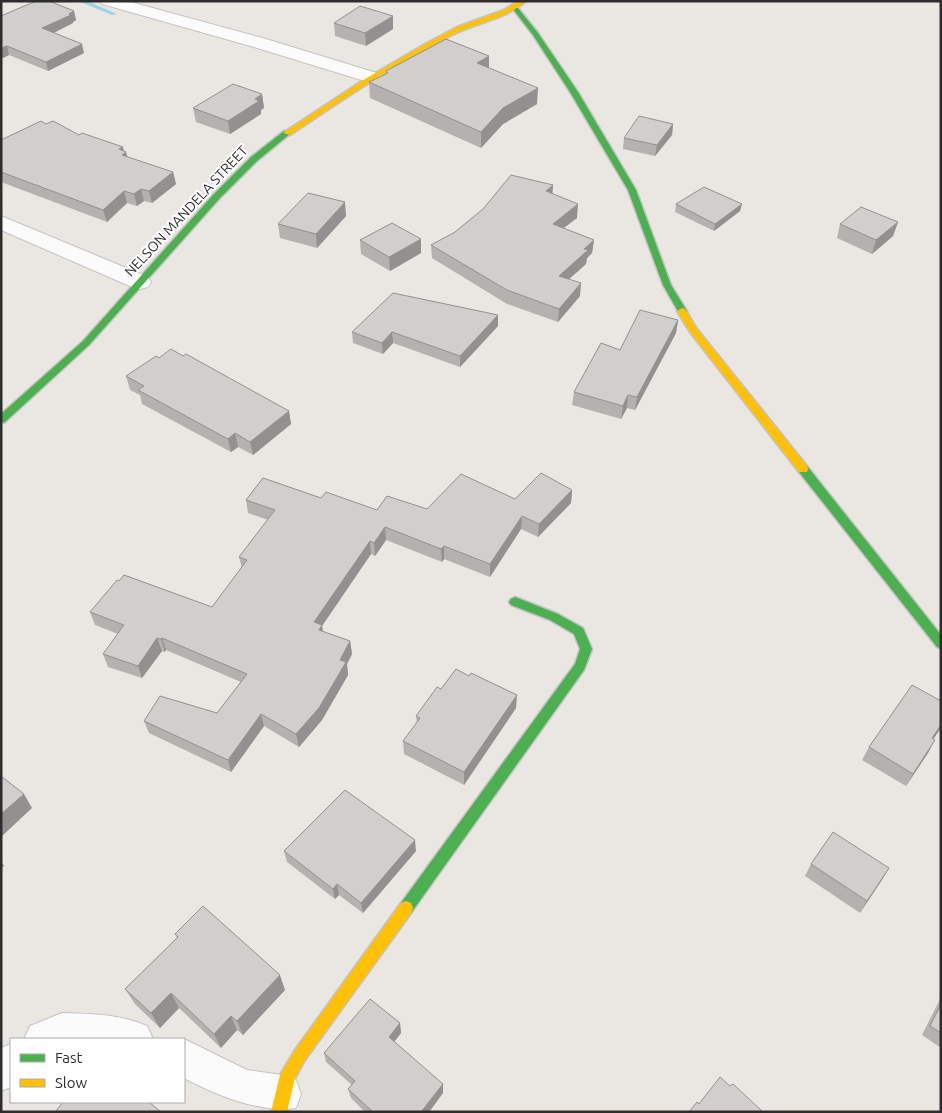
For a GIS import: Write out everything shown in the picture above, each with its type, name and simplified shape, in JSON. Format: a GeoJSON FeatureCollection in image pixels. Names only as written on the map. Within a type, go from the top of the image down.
{"type":"FeatureCollection","features":[{"type":"Feature","properties":{"kind":"street"},"geometry":{"type":"LineString","coordinates":[[108,1],[260,43],[374,78]]}},
{"type":"Feature","properties":{"kind":"street"},"geometry":{"type":"LineString","coordinates":[[520,5],[632,190],[667,284],[693,330],[941,644]]}},
{"type":"Feature","properties":{"kind":"street","name":"NELSON MANDELA STREET"},"geometry":{"type":"LineString","coordinates":[[1,420],[86,343],[218,196],[254,159],[279,138],[357,87],[464,26],[520,5]]}},
{"type":"Feature","properties":{"kind":"street"},"geometry":{"type":"LineString","coordinates":[[1,222],[140,282]]}},
{"type":"Feature","properties":{"kind":"street"},"geometry":{"type":"LineString","coordinates":[[185,1059],[244,1089],[280,1103],[288,1075],[300,1055],[580,666],[586,649],[579,632],[554,617],[515,602]]}},
{"type":"Feature","properties":{"kind":"street"},"geometry":{"type":"LineString","coordinates":[[46,1038],[62,1032],[104,1034],[128,1038]]}},
{"type":"Feature","properties":{"kind":"building"},"geometry":{"type":"Polygon","coordinates":[[[36,1],[49,1],[74,11],[69,14],[71,15],[42,28],[82,44],[46,62],[7,46],[1,48],[1,16],[36,1]]]}},
{"type":"Feature","properties":{"kind":"building"},"geometry":{"type":"Polygon","coordinates":[[[360,6],[393,16],[365,33],[334,23],[360,6]]]}},
{"type":"Feature","properties":{"kind":"building"},"geometry":{"type":"Polygon","coordinates":[[[446,39],[489,56],[477,63],[538,88],[503,108],[481,132],[369,82],[446,39]]]}},
{"type":"Feature","properties":{"kind":"building"},"geometry":{"type":"Polygon","coordinates":[[[233,84],[262,94],[255,99],[259,101],[228,121],[193,108],[233,84]]]}},
{"type":"Feature","properties":{"kind":"building"},"geometry":{"type":"Polygon","coordinates":[[[639,116],[673,124],[657,145],[624,138],[639,116]]]}},
{"type":"Feature","properties":{"kind":"building"},"geometry":{"type":"Polygon","coordinates":[[[41,121],[46,124],[53,121],[79,135],[82,133],[123,147],[119,149],[126,152],[122,155],[173,172],[149,191],[141,189],[134,194],[124,191],[103,210],[1,172],[1,140],[41,121]]]}},
{"type":"Feature","properties":{"kind":"building"},"geometry":{"type":"Polygon","coordinates":[[[511,175],[553,185],[546,191],[578,204],[553,224],[594,240],[584,249],[588,250],[559,276],[581,283],[559,309],[507,290],[431,245],[455,232],[483,209],[511,175]]]}},
{"type":"Feature","properties":{"kind":"building"},"geometry":{"type":"Polygon","coordinates":[[[704,187],[742,204],[715,224],[676,204],[704,187]]]}},
{"type":"Feature","properties":{"kind":"building"},"geometry":{"type":"Polygon","coordinates":[[[308,193],[345,202],[316,234],[278,224],[308,193]]]}},
{"type":"Feature","properties":{"kind":"building"},"geometry":{"type":"Polygon","coordinates":[[[861,207],[898,222],[876,240],[840,224],[861,207]]]}},
{"type":"Feature","properties":{"kind":"building"},"geometry":{"type":"Polygon","coordinates":[[[392,223],[421,239],[389,257],[360,240],[392,223]]]}},
{"type":"Feature","properties":{"kind":"building"},"geometry":{"type":"Polygon","coordinates":[[[393,293],[498,315],[460,356],[392,332],[382,343],[352,332],[393,293]]]}},
{"type":"Feature","properties":{"kind":"building"},"geometry":{"type":"Polygon","coordinates":[[[640,310],[678,320],[637,397],[628,395],[623,406],[574,392],[601,343],[620,350],[640,310]]]}},
{"type":"Feature","properties":{"kind":"building"},"geometry":{"type":"Polygon","coordinates":[[[171,349],[183,356],[186,354],[289,411],[250,442],[235,433],[228,439],[138,390],[144,386],[126,376],[156,356],[159,358],[171,349]]]}},
{"type":"Feature","properties":{"kind":"building"},"geometry":{"type":"Polygon","coordinates":[[[541,473],[572,490],[539,524],[522,516],[490,564],[444,546],[441,549],[385,527],[374,543],[370,541],[314,622],[322,625],[319,630],[350,641],[340,660],[346,662],[319,708],[296,734],[261,714],[228,760],[144,721],[160,696],[217,713],[247,674],[162,638],[157,638],[138,666],[103,654],[124,625],[90,612],[117,580],[119,581],[124,575],[212,607],[247,560],[239,557],[275,510],[246,500],[263,478],[321,498],[326,492],[377,510],[387,496],[427,509],[461,474],[515,499],[541,473]]]}},
{"type":"Feature","properties":{"kind":"building"},"geometry":{"type":"Polygon","coordinates":[[[456,669],[469,676],[471,673],[517,695],[464,772],[403,741],[420,718],[416,716],[437,687],[441,689],[456,669]]]}},
{"type":"Feature","properties":{"kind":"building"},"geometry":{"type":"Polygon","coordinates":[[[912,685],[941,701],[941,725],[932,738],[935,740],[913,774],[869,747],[912,685]]]}},
{"type":"Feature","properties":{"kind":"building"},"geometry":{"type":"Polygon","coordinates":[[[1,776],[24,794],[1,814],[1,776]]]}},
{"type":"Feature","properties":{"kind":"building"},"geometry":{"type":"Polygon","coordinates":[[[345,790],[415,840],[361,903],[337,884],[333,889],[284,851],[345,790]]]}},
{"type":"Feature","properties":{"kind":"building"},"geometry":{"type":"Polygon","coordinates":[[[833,832],[889,868],[867,901],[811,864],[833,832]]]}},
{"type":"Feature","properties":{"kind":"building"},"geometry":{"type":"Polygon","coordinates":[[[203,906],[280,975],[237,1021],[231,1016],[214,1034],[171,993],[151,1013],[125,989],[178,937],[175,934],[203,906]]]}},
{"type":"Feature","properties":{"kind":"building"},"geometry":{"type":"Polygon","coordinates":[[[370,999],[400,1023],[389,1037],[443,1084],[421,1112],[373,1112],[348,1089],[355,1081],[324,1053],[370,999]]]}},
{"type":"Feature","properties":{"kind":"building"},"geometry":{"type":"Polygon","coordinates":[[[941,1004],[941,1033],[930,1026],[941,1004]]]}},
{"type":"Feature","properties":{"kind":"building"},"geometry":{"type":"Polygon","coordinates":[[[720,1077],[730,1086],[733,1084],[762,1111],[689,1112],[697,1102],[699,1104],[720,1077]]]}},
{"type":"Feature","properties":{"kind":"building"},"geometry":{"type":"Polygon","coordinates":[[[62,1103],[150,1103],[161,1112],[55,1112],[62,1103]]]}},
{"type":"Feature","properties":{"kind":"waterway"},"geometry":{"type":"LineString","coordinates":[[81,1],[114,14]]}},
{"type":"Feature","properties":{"kind":"traffic: fast"},"geometry":{"type":"LineString","coordinates":[[516,9],[536,34],[574,92],[632,190],[667,285],[682,311]]}},
{"type":"Feature","properties":{"kind":"traffic: fast"},"geometry":{"type":"LineString","coordinates":[[1,420],[86,343],[217,196],[254,159],[287,133]]}},
{"type":"Feature","properties":{"kind":"traffic: fast"},"geometry":{"type":"LineString","coordinates":[[803,469],[941,644]]}},
{"type":"Feature","properties":{"kind":"traffic: fast"},"geometry":{"type":"LineString","coordinates":[[406,908],[580,666],[586,649],[579,631],[554,617],[515,602]]}},
{"type":"Feature","properties":{"kind":"traffic: slow"},"geometry":{"type":"LineString","coordinates":[[287,133],[367,81],[429,44],[459,29],[515,7],[523,1]]}},
{"type":"Feature","properties":{"kind":"traffic: slow"},"geometry":{"type":"LineString","coordinates":[[682,311],[693,330],[803,469]]}},
{"type":"Feature","properties":{"kind":"traffic: slow"},"geometry":{"type":"LineString","coordinates":[[279,1112],[288,1075],[300,1055],[406,908]]}}]}
